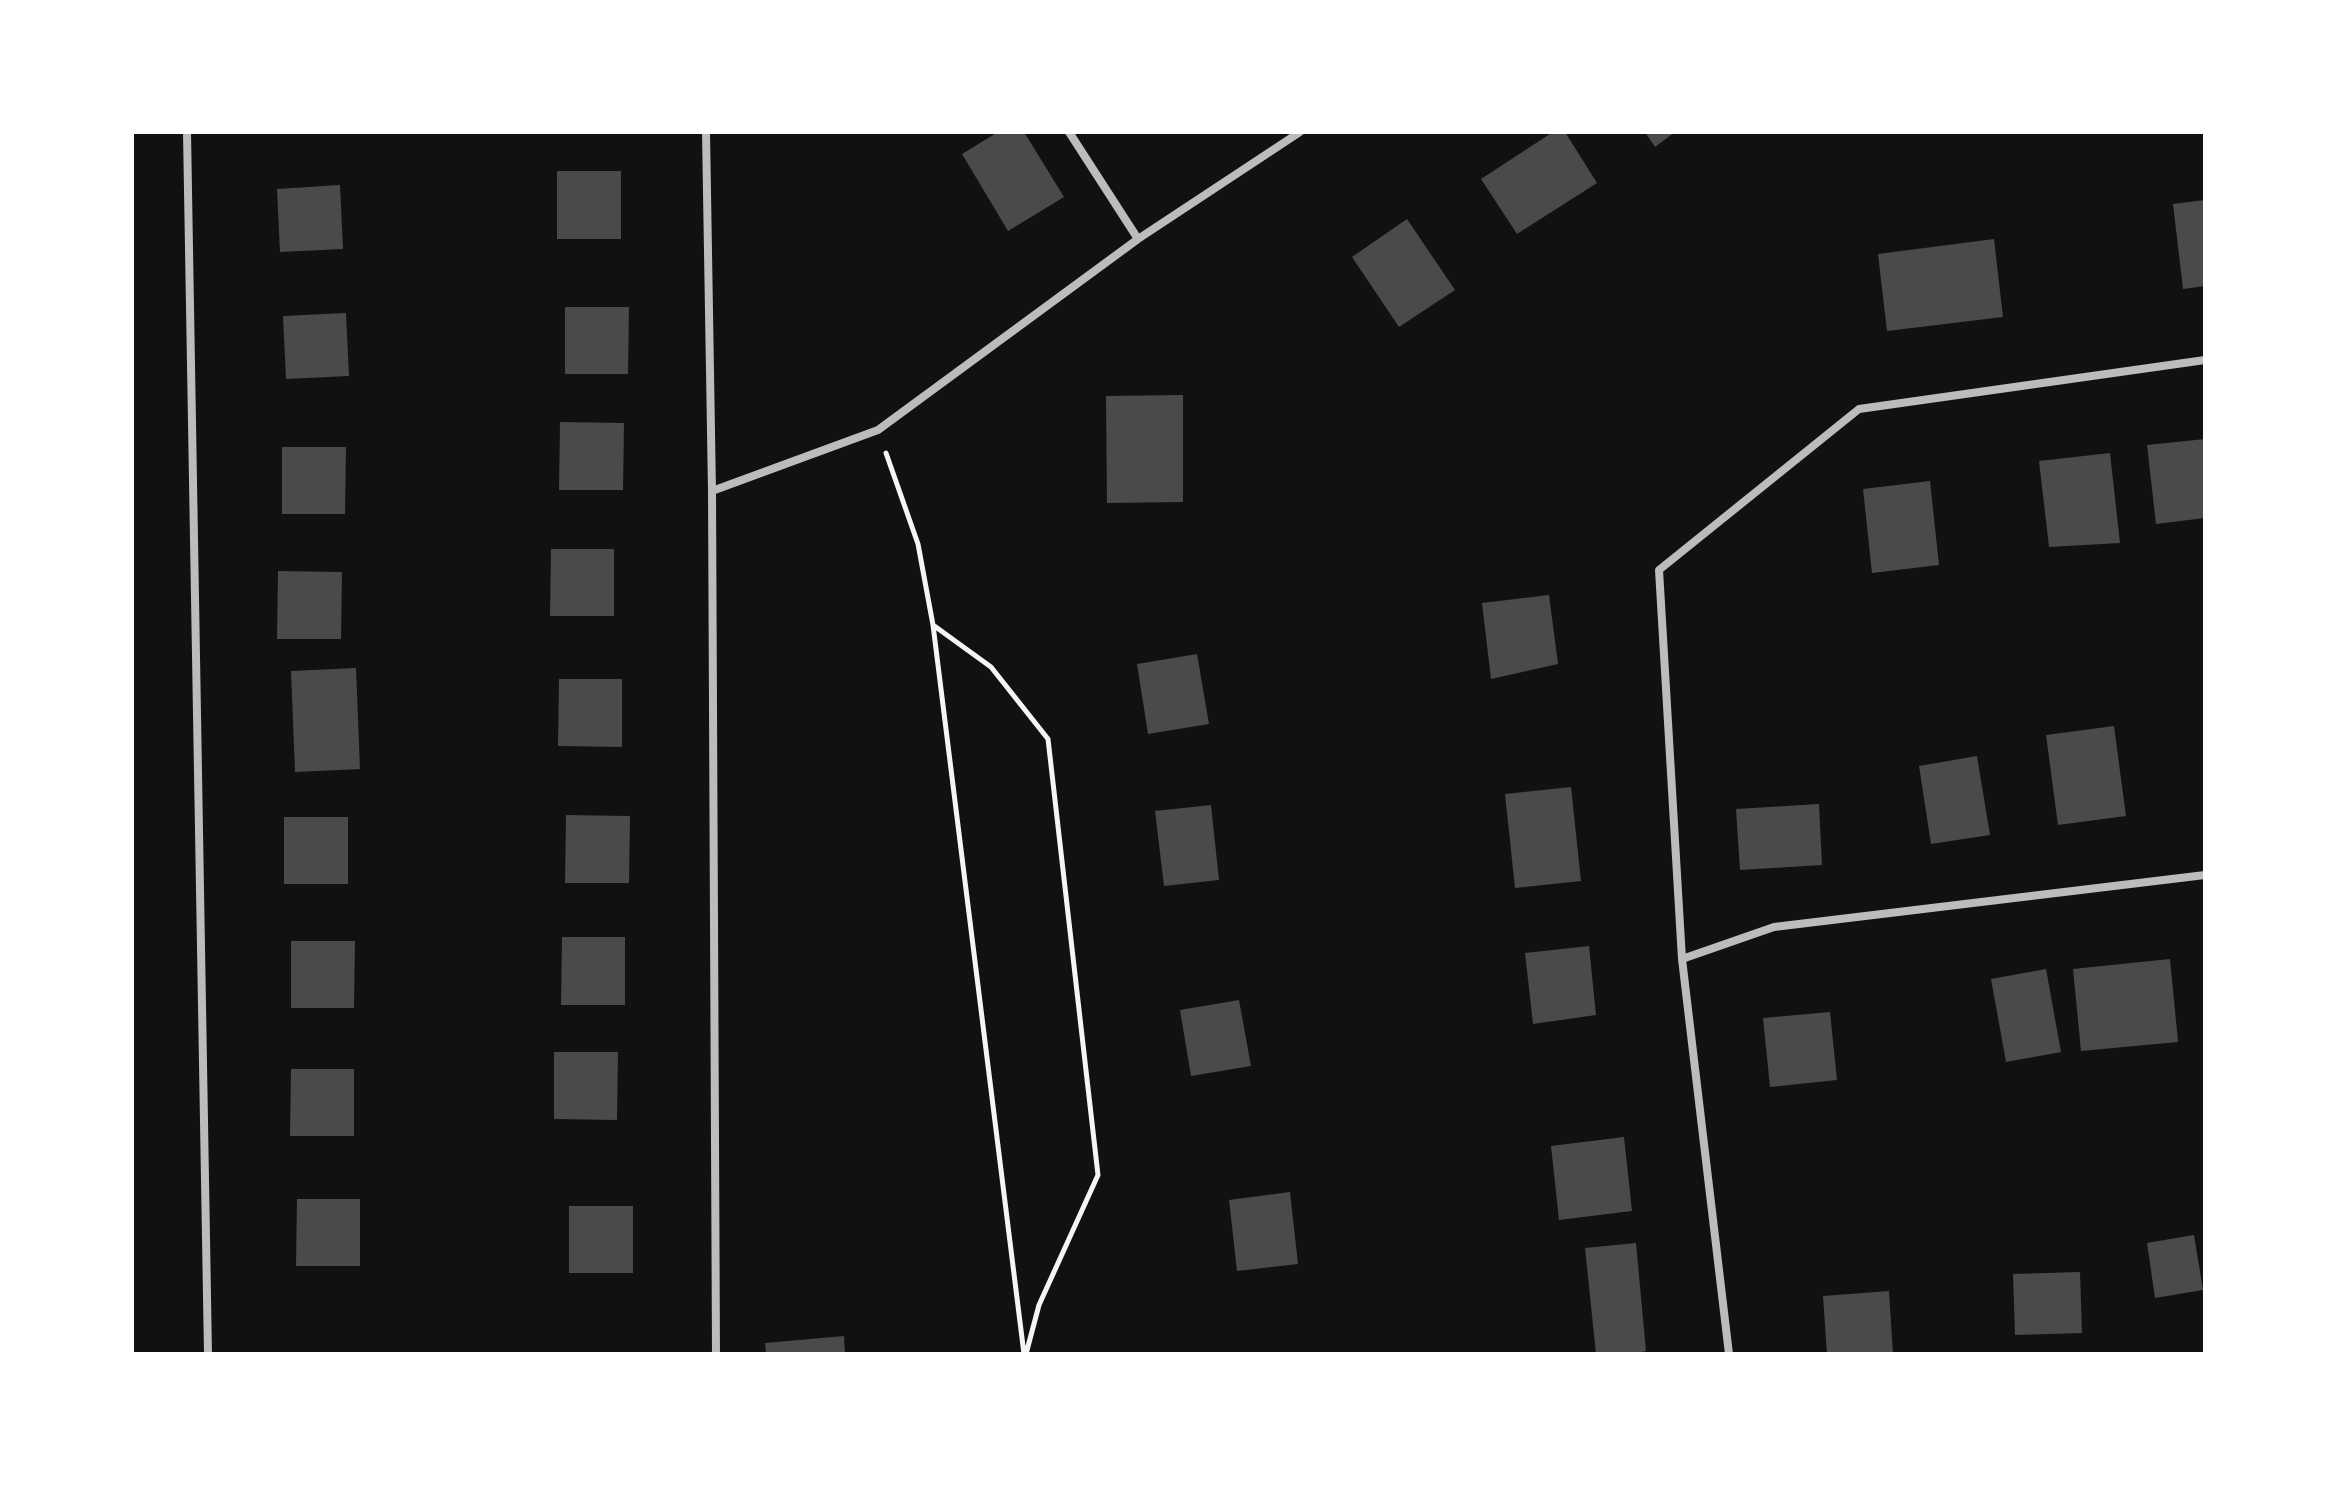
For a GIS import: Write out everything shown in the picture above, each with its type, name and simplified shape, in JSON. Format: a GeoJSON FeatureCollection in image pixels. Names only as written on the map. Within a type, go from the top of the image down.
{"type":"FeatureCollection","features":[{"type":"Feature","properties":{"kind":"street"},"geometry":{"type":"LineString","coordinates":[[187,132],[208,1354]]}},
{"type":"Feature","properties":{"kind":"street"},"geometry":{"type":"LineString","coordinates":[[706,132],[712,491],[716,1354]]}},
{"type":"Feature","properties":{"kind":"street"},"geometry":{"type":"LineString","coordinates":[[1069,132],[1138,239]]}},
{"type":"Feature","properties":{"kind":"street"},"geometry":{"type":"LineString","coordinates":[[712,491],[878,430],[1138,239],[1300,132]]}},
{"type":"Feature","properties":{"kind":"street"},"geometry":{"type":"LineString","coordinates":[[1729,1354],[1682,959],[1659,570],[1859,409],[2205,360]]}},
{"type":"Feature","properties":{"kind":"street"},"geometry":{"type":"LineString","coordinates":[[1682,959],[1774,927],[2205,875]]}},
{"type":"Feature","properties":{"kind":"path"},"geometry":{"type":"LineString","coordinates":[[878,430],[918,544],[933,625],[1025,1354]]}},
{"type":"Feature","properties":{"kind":"path"},"geometry":{"type":"LineString","coordinates":[[933,625],[991,667],[1048,739],[1098,1175],[1039,1305],[1025,1354]]}},
{"type":"Feature","properties":{"kind":"building"},"geometry":{"type":"Polygon","coordinates":[[[998,132],[1024,132],[1064,197],[1008,231],[962,154],[998,132]]]}},
{"type":"Feature","properties":{"kind":"building"},"geometry":{"type":"Polygon","coordinates":[[[1553,132],[1565,132],[1597,183],[1517,234],[1481,179],[1553,132]]]}},
{"type":"Feature","properties":{"kind":"building"},"geometry":{"type":"Polygon","coordinates":[[[1645,132],[1675,132],[1655,147],[1645,132]]]}},
{"type":"Feature","properties":{"kind":"building"},"geometry":{"type":"Polygon","coordinates":[[[557,171],[621,171],[621,239],[557,239],[557,171]]]}},
{"type":"Feature","properties":{"kind":"building"},"geometry":{"type":"Polygon","coordinates":[[[340,185],[343,249],[280,252],[277,189],[340,185]]]}},
{"type":"Feature","properties":{"kind":"building"},"geometry":{"type":"Polygon","coordinates":[[[2205,200],[2205,286],[2183,289],[2173,204],[2205,200]]]}},
{"type":"Feature","properties":{"kind":"building"},"geometry":{"type":"Polygon","coordinates":[[[1407,219],[1455,290],[1399,327],[1352,257],[1407,219]]]}},
{"type":"Feature","properties":{"kind":"building"},"geometry":{"type":"Polygon","coordinates":[[[1994,239],[2003,317],[1887,331],[1878,254],[1994,239]]]}},
{"type":"Feature","properties":{"kind":"building"},"geometry":{"type":"Polygon","coordinates":[[[565,307],[629,307],[628,374],[565,374],[565,307]]]}},
{"type":"Feature","properties":{"kind":"building"},"geometry":{"type":"Polygon","coordinates":[[[346,313],[349,376],[286,379],[283,316],[346,313]]]}},
{"type":"Feature","properties":{"kind":"building"},"geometry":{"type":"Polygon","coordinates":[[[1183,395],[1183,502],[1107,503],[1106,396],[1183,395]]]}},
{"type":"Feature","properties":{"kind":"building"},"geometry":{"type":"Polygon","coordinates":[[[560,422],[624,423],[623,490],[559,490],[560,422]]]}},
{"type":"Feature","properties":{"kind":"building"},"geometry":{"type":"Polygon","coordinates":[[[2205,439],[2205,518],[2156,524],[2147,445],[2205,439]]]}},
{"type":"Feature","properties":{"kind":"building"},"geometry":{"type":"Polygon","coordinates":[[[282,447],[346,447],[345,514],[282,514],[282,447]]]}},
{"type":"Feature","properties":{"kind":"building"},"geometry":{"type":"Polygon","coordinates":[[[2110,453],[2120,543],[2049,547],[2039,461],[2110,453]]]}},
{"type":"Feature","properties":{"kind":"building"},"geometry":{"type":"Polygon","coordinates":[[[1930,481],[1939,565],[1872,573],[1863,489],[1930,481]]]}},
{"type":"Feature","properties":{"kind":"building"},"geometry":{"type":"Polygon","coordinates":[[[551,549],[614,549],[614,616],[550,616],[551,549]]]}},
{"type":"Feature","properties":{"kind":"building"},"geometry":{"type":"Polygon","coordinates":[[[278,571],[342,572],[341,639],[277,639],[278,571]]]}},
{"type":"Feature","properties":{"kind":"building"},"geometry":{"type":"Polygon","coordinates":[[[1549,595],[1558,664],[1491,679],[1482,603],[1549,595]]]}},
{"type":"Feature","properties":{"kind":"building"},"geometry":{"type":"Polygon","coordinates":[[[1197,654],[1209,724],[1148,734],[1137,664],[1197,654]]]}},
{"type":"Feature","properties":{"kind":"building"},"geometry":{"type":"Polygon","coordinates":[[[356,668],[360,769],[295,772],[291,671],[356,668]]]}},
{"type":"Feature","properties":{"kind":"building"},"geometry":{"type":"Polygon","coordinates":[[[559,679],[622,679],[622,747],[558,746],[559,679]]]}},
{"type":"Feature","properties":{"kind":"building"},"geometry":{"type":"Polygon","coordinates":[[[2114,726],[2126,816],[2058,825],[2046,735],[2114,726]]]}},
{"type":"Feature","properties":{"kind":"building"},"geometry":{"type":"Polygon","coordinates":[[[1977,756],[1990,835],[1931,844],[1919,766],[1977,756]]]}},
{"type":"Feature","properties":{"kind":"building"},"geometry":{"type":"Polygon","coordinates":[[[1571,787],[1581,881],[1515,888],[1505,794],[1571,787]]]}},
{"type":"Feature","properties":{"kind":"building"},"geometry":{"type":"Polygon","coordinates":[[[1819,804],[1822,865],[1740,870],[1736,809],[1819,804]]]}},
{"type":"Feature","properties":{"kind":"building"},"geometry":{"type":"Polygon","coordinates":[[[1211,805],[1219,880],[1164,886],[1155,811],[1211,805]]]}},
{"type":"Feature","properties":{"kind":"building"},"geometry":{"type":"Polygon","coordinates":[[[566,815],[630,816],[629,883],[565,883],[566,815]]]}},
{"type":"Feature","properties":{"kind":"building"},"geometry":{"type":"Polygon","coordinates":[[[284,817],[348,817],[348,884],[284,884],[284,817]]]}},
{"type":"Feature","properties":{"kind":"building"},"geometry":{"type":"Polygon","coordinates":[[[562,937],[625,937],[625,1005],[561,1005],[562,937]]]}},
{"type":"Feature","properties":{"kind":"building"},"geometry":{"type":"Polygon","coordinates":[[[291,941],[355,941],[354,1008],[291,1008],[291,941]]]}},
{"type":"Feature","properties":{"kind":"building"},"geometry":{"type":"Polygon","coordinates":[[[1589,946],[1596,1015],[1533,1024],[1525,953],[1589,946]]]}},
{"type":"Feature","properties":{"kind":"building"},"geometry":{"type":"Polygon","coordinates":[[[2170,959],[2178,1042],[2081,1051],[2073,969],[2170,959]]]}},
{"type":"Feature","properties":{"kind":"building"},"geometry":{"type":"Polygon","coordinates":[[[2046,969],[2061,1052],[2006,1062],[1991,979],[2046,969]]]}},
{"type":"Feature","properties":{"kind":"building"},"geometry":{"type":"Polygon","coordinates":[[[1239,1000],[1251,1066],[1191,1076],[1180,1010],[1239,1000]]]}},
{"type":"Feature","properties":{"kind":"building"},"geometry":{"type":"Polygon","coordinates":[[[1830,1012],[1837,1080],[1770,1087],[1763,1018],[1830,1012]]]}},
{"type":"Feature","properties":{"kind":"building"},"geometry":{"type":"Polygon","coordinates":[[[554,1052],[618,1052],[617,1120],[554,1119],[554,1052]]]}},
{"type":"Feature","properties":{"kind":"building"},"geometry":{"type":"Polygon","coordinates":[[[291,1069],[354,1069],[354,1136],[290,1136],[291,1069]]]}},
{"type":"Feature","properties":{"kind":"building"},"geometry":{"type":"Polygon","coordinates":[[[1624,1137],[1632,1211],[1559,1220],[1551,1146],[1624,1137]]]}},
{"type":"Feature","properties":{"kind":"building"},"geometry":{"type":"Polygon","coordinates":[[[1290,1192],[1298,1264],[1237,1271],[1229,1200],[1290,1192]]]}},
{"type":"Feature","properties":{"kind":"building"},"geometry":{"type":"Polygon","coordinates":[[[297,1199],[360,1199],[360,1266],[296,1266],[297,1199]]]}},
{"type":"Feature","properties":{"kind":"building"},"geometry":{"type":"Polygon","coordinates":[[[569,1206],[633,1206],[633,1273],[569,1273],[569,1206]]]}},
{"type":"Feature","properties":{"kind":"building"},"geometry":{"type":"Polygon","coordinates":[[[2194,1235],[2203,1290],[2155,1298],[2147,1243],[2194,1235]]]}},
{"type":"Feature","properties":{"kind":"building"},"geometry":{"type":"Polygon","coordinates":[[[1636,1243],[1646,1351],[1596,1354],[1585,1248],[1636,1243]]]}},
{"type":"Feature","properties":{"kind":"building"},"geometry":{"type":"Polygon","coordinates":[[[2080,1272],[2082,1333],[2015,1335],[2013,1274],[2080,1272]]]}},
{"type":"Feature","properties":{"kind":"building"},"geometry":{"type":"Polygon","coordinates":[[[1889,1291],[1893,1354],[1827,1354],[1823,1296],[1889,1291]]]}},
{"type":"Feature","properties":{"kind":"building"},"geometry":{"type":"Polygon","coordinates":[[[844,1336],[845,1354],[766,1354],[765,1343],[844,1336]]]}}]}
